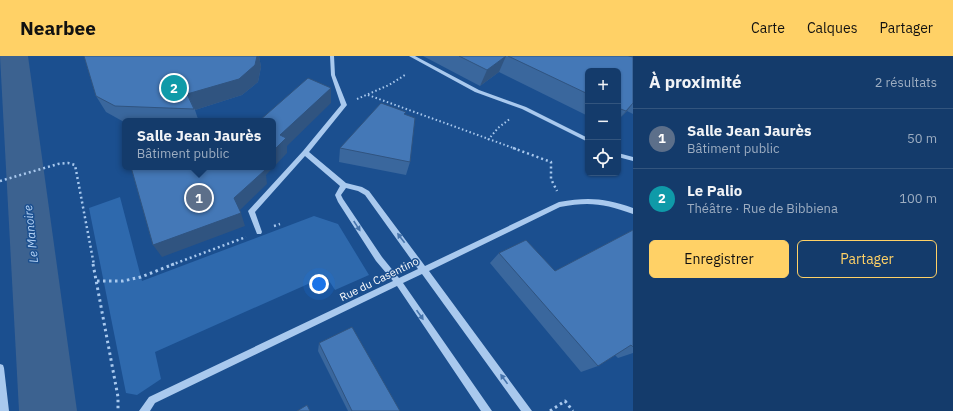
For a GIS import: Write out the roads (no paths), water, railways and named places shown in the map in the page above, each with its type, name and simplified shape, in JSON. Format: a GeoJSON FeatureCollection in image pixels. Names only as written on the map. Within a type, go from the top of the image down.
{"type":"FeatureCollection","features":[{"type":"Feature","properties":{"kind":"street"},"geometry":{"type":"LineString","coordinates":[[259,232],[251,211],[305,152],[344,105],[332,75],[332,56]]}},
{"type":"Feature","properties":{"kind":"street"},"geometry":{"type":"LineString","coordinates":[[411,56],[477,91],[524,108],[585,138]]}},
{"type":"Feature","properties":{"kind":"street"},"geometry":{"type":"LineString","coordinates":[[305,152],[344,185],[367,192],[527,411]]}},
{"type":"Feature","properties":{"kind":"street"},"geometry":{"type":"LineString","coordinates":[[621,155],[633,159]]}},
{"type":"Feature","properties":{"kind":"street"},"geometry":{"type":"LineString","coordinates":[[344,185],[338,195],[340,200],[379,259],[398,282],[487,411]]}},
{"type":"Feature","properties":{"kind":"street","name":"Rue du Casentino"},"geometry":{"type":"LineString","coordinates":[[144,411],[152,400],[559,205],[586,200],[601,201],[633,211]]}},
{"type":"Feature","properties":{"kind":"street"},"geometry":{"type":"LineString","coordinates":[[0,368],[4,411]]}},
{"type":"Feature","properties":{"kind":"waterway","name":"Le Manoire"},"geometry":{"type":"LineString","coordinates":[[14,56],[48,411]]}},
{"type":"Feature","properties":{"kind":"place","name":"Le Palio"},"geometry":{"type":"Point","coordinates":[174,88]}},
{"type":"Feature","properties":{"kind":"place","name":"Salle Jean Jaurès"},"geometry":{"type":"Point","coordinates":[199,198]}}]}
